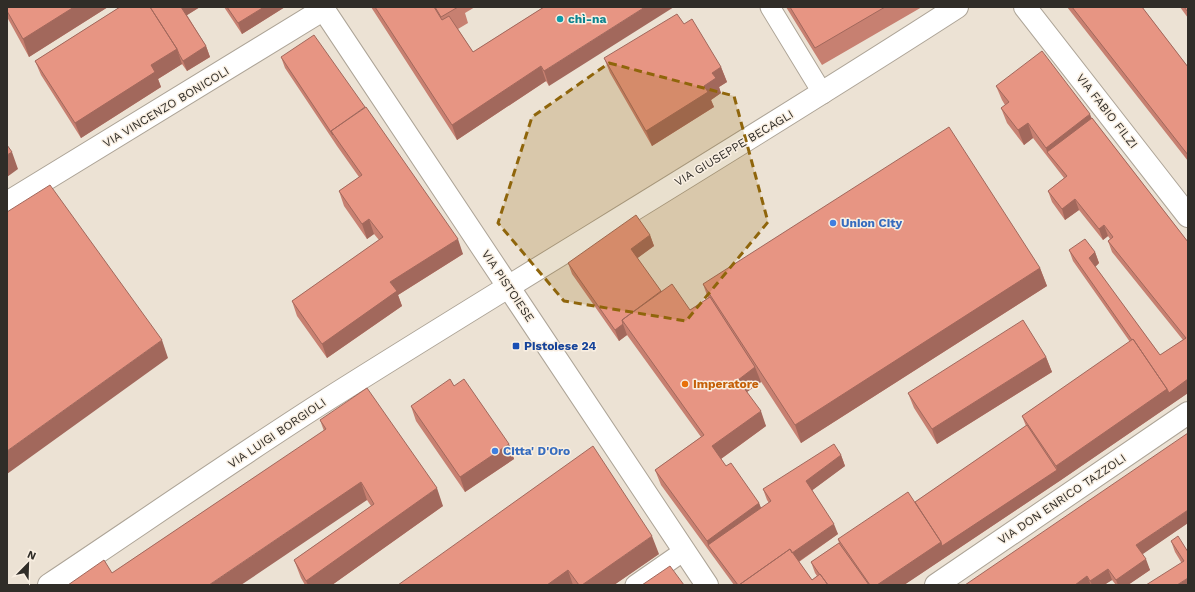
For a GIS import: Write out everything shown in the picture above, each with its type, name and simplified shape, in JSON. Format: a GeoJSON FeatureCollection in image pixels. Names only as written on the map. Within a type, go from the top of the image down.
{"type":"FeatureCollection","features":[{"type":"Feature","properties":{"kind":"street","name":"VIA GIUSEPPE BECAGLI"},"geometry":{"type":"LineString","coordinates":[[509,286],[823,94],[957,7]]}},
{"type":"Feature","properties":{"kind":"street","name":"VIA FABIO FILZI"},"geometry":{"type":"LineString","coordinates":[[1025,7],[1188,216]]}},
{"type":"Feature","properties":{"kind":"street","name":"VIA VINCENZO BONICOLI"},"geometry":{"type":"LineString","coordinates":[[7,203],[323,8]]}},
{"type":"Feature","properties":{"kind":"street","name":"VIA PISTOIESE"},"geometry":{"type":"LineString","coordinates":[[323,8],[707,585]]}},
{"type":"Feature","properties":{"kind":"street","name":"VIA LUIGI BORGIOLI"},"geometry":{"type":"LineString","coordinates":[[49,585],[326,401],[509,286]]}},
{"type":"Feature","properties":{"kind":"street","name":"VIA DON ENRICO TAZZOLI"},"geometry":{"type":"LineString","coordinates":[[936,585],[1188,413]]}},
{"type":"Feature","properties":{"kind":"lane"},"geometry":{"type":"LineString","coordinates":[[770,7],[823,94]]}},
{"type":"Feature","properties":{"kind":"lane"},"geometry":{"type":"LineString","coordinates":[[635,585],[684,551]]}},
{"type":"Feature","properties":{"kind":"highlighted area"},"geometry":{"type":"Polygon","coordinates":[[[609,63],[734,96],[768,222],[686,321],[564,301],[498,223],[532,117],[609,63]]]}},
{"type":"Feature","properties":{"kind":"building"},"geometry":{"type":"Polygon","coordinates":[[[7,7],[74,7],[23,39],[7,11],[7,7]]]}},
{"type":"Feature","properties":{"kind":"building"},"geometry":{"type":"Polygon","coordinates":[[[120,7],[150,7],[177,49],[151,65],[155,72],[75,123],[35,61],[120,7]]]}},
{"type":"Feature","properties":{"kind":"building"},"geometry":{"type":"Polygon","coordinates":[[[150,7],[181,7],[206,46],[183,61],[150,7]]]}},
{"type":"Feature","properties":{"kind":"building"},"geometry":{"type":"Polygon","coordinates":[[[227,7],[264,7],[238,23],[227,7]]]}},
{"type":"Feature","properties":{"kind":"building"},"geometry":{"type":"Polygon","coordinates":[[[375,7],[434,7],[442,20],[449,16],[473,52],[544,7],[645,7],[544,71],[541,66],[452,125],[375,7]]]}},
{"type":"Feature","properties":{"kind":"building"},"geometry":{"type":"Polygon","coordinates":[[[435,7],[458,7],[441,17],[435,7]]]}},
{"type":"Feature","properties":{"kind":"building"},"geometry":{"type":"Polygon","coordinates":[[[790,7],[885,7],[815,48],[790,7]]]}},
{"type":"Feature","properties":{"kind":"building"},"geometry":{"type":"Polygon","coordinates":[[[1072,7],[1142,7],[1188,67],[1188,155],[1072,7]]]}},
{"type":"Feature","properties":{"kind":"building"},"geometry":{"type":"Polygon","coordinates":[[[677,14],[684,24],[692,19],[721,67],[712,73],[716,78],[704,86],[708,92],[646,131],[604,58],[677,14]]]}},
{"type":"Feature","properties":{"kind":"building"},"geometry":{"type":"Polygon","coordinates":[[[314,35],[365,107],[331,131],[333,135],[281,57],[314,35]]]}},
{"type":"Feature","properties":{"kind":"building"},"geometry":{"type":"Polygon","coordinates":[[[1042,51],[1090,114],[1046,148],[1028,123],[1018,130],[1001,108],[1009,102],[996,86],[1042,51]]]}},
{"type":"Feature","properties":{"kind":"building"},"geometry":{"type":"Polygon","coordinates":[[[366,107],[458,239],[390,282],[397,291],[322,344],[292,301],[383,237],[369,219],[362,224],[339,191],[362,175],[331,131],[366,107]]]}},
{"type":"Feature","properties":{"kind":"building"},"geometry":{"type":"Polygon","coordinates":[[[1092,118],[1188,242],[1188,379],[1169,393],[1133,339],[1132,340],[1069,250],[1085,239],[1095,252],[1089,258],[1160,355],[1186,338],[1108,241],[1113,237],[1104,225],[1099,229],[1075,199],[1062,209],[1048,191],[1067,176],[1047,152],[1092,118]]]}},
{"type":"Feature","properties":{"kind":"building"},"geometry":{"type":"Polygon","coordinates":[[[949,127],[1040,268],[795,425],[703,284],[949,127]]]}},
{"type":"Feature","properties":{"kind":"building"},"geometry":{"type":"Polygon","coordinates":[[[7,145],[12,152],[7,155],[7,145]]]}},
{"type":"Feature","properties":{"kind":"building"},"geometry":{"type":"Polygon","coordinates":[[[50,185],[162,340],[7,451],[7,212],[50,185]]]}},
{"type":"Feature","properties":{"kind":"building"},"geometry":{"type":"Polygon","coordinates":[[[636,215],[650,235],[631,249],[661,291],[622,320],[623,324],[615,330],[568,263],[636,215]]]}},
{"type":"Feature","properties":{"kind":"building"},"geometry":{"type":"Polygon","coordinates":[[[672,284],[690,310],[710,297],[755,367],[738,380],[761,411],[712,446],[726,466],[731,463],[759,503],[707,541],[655,470],[704,435],[622,320],[672,284]]]}},
{"type":"Feature","properties":{"kind":"building"},"geometry":{"type":"Polygon","coordinates":[[[1023,320],[1046,357],[932,429],[908,393],[1023,320]]]}},
{"type":"Feature","properties":{"kind":"building"},"geometry":{"type":"Polygon","coordinates":[[[1133,339],[1167,389],[1056,466],[1022,416],[1133,339]]]}},
{"type":"Feature","properties":{"kind":"building"},"geometry":{"type":"Polygon","coordinates":[[[450,379],[454,386],[464,379],[509,444],[460,477],[411,406],[450,379]]]}},
{"type":"Feature","properties":{"kind":"building"},"geometry":{"type":"Polygon","coordinates":[[[367,388],[437,488],[306,581],[294,560],[374,504],[361,482],[209,585],[68,585],[104,560],[112,573],[326,429],[320,420],[367,388]]]}},
{"type":"Feature","properties":{"kind":"building"},"geometry":{"type":"Polygon","coordinates":[[[1027,425],[1057,470],[942,546],[941,542],[915,502],[1027,425]]]}},
{"type":"Feature","properties":{"kind":"building"},"geometry":{"type":"Polygon","coordinates":[[[1188,433],[1188,510],[1136,545],[1146,559],[1116,580],[1108,569],[1090,581],[1087,576],[1075,585],[965,585],[1188,433]]]}},
{"type":"Feature","properties":{"kind":"building"},"geometry":{"type":"Polygon","coordinates":[[[834,444],[841,455],[806,481],[834,524],[792,553],[790,549],[738,585],[708,545],[771,501],[763,489],[834,444]]]}},
{"type":"Feature","properties":{"kind":"building"},"geometry":{"type":"Polygon","coordinates":[[[593,446],[652,536],[582,585],[579,585],[568,570],[547,585],[398,585],[593,446]]]}},
{"type":"Feature","properties":{"kind":"building"},"geometry":{"type":"Polygon","coordinates":[[[908,492],[941,542],[877,585],[870,585],[838,539],[908,492]]]}},
{"type":"Feature","properties":{"kind":"building"},"geometry":{"type":"Polygon","coordinates":[[[1178,536],[1188,552],[1188,578],[1177,585],[1146,585],[1184,561],[1171,541],[1178,536]]]}},
{"type":"Feature","properties":{"kind":"building"},"geometry":{"type":"Polygon","coordinates":[[[839,543],[869,585],[828,585],[820,575],[811,562],[839,543]]]}},
{"type":"Feature","properties":{"kind":"building"},"geometry":{"type":"Polygon","coordinates":[[[790,549],[812,580],[820,574],[828,585],[739,585],[790,549]]]}},
{"type":"Feature","properties":{"kind":"building"},"geometry":{"type":"Polygon","coordinates":[[[670,566],[684,585],[642,585],[670,566]]]}},
{"type":"Feature","properties":{"kind":"place","name":"chì-na"},"geometry":{"type":"Point","coordinates":[560,19]}},
{"type":"Feature","properties":{"kind":"place","name":"Union City"},"geometry":{"type":"Point","coordinates":[833,223]}},
{"type":"Feature","properties":{"kind":"place","name":"Pistoiese 24"},"geometry":{"type":"Point","coordinates":[516,346]}},
{"type":"Feature","properties":{"kind":"place","name":"Imperatore"},"geometry":{"type":"Point","coordinates":[685,384]}},
{"type":"Feature","properties":{"kind":"place","name":"Citta' D'Oro"},"geometry":{"type":"Point","coordinates":[495,451]}}]}
